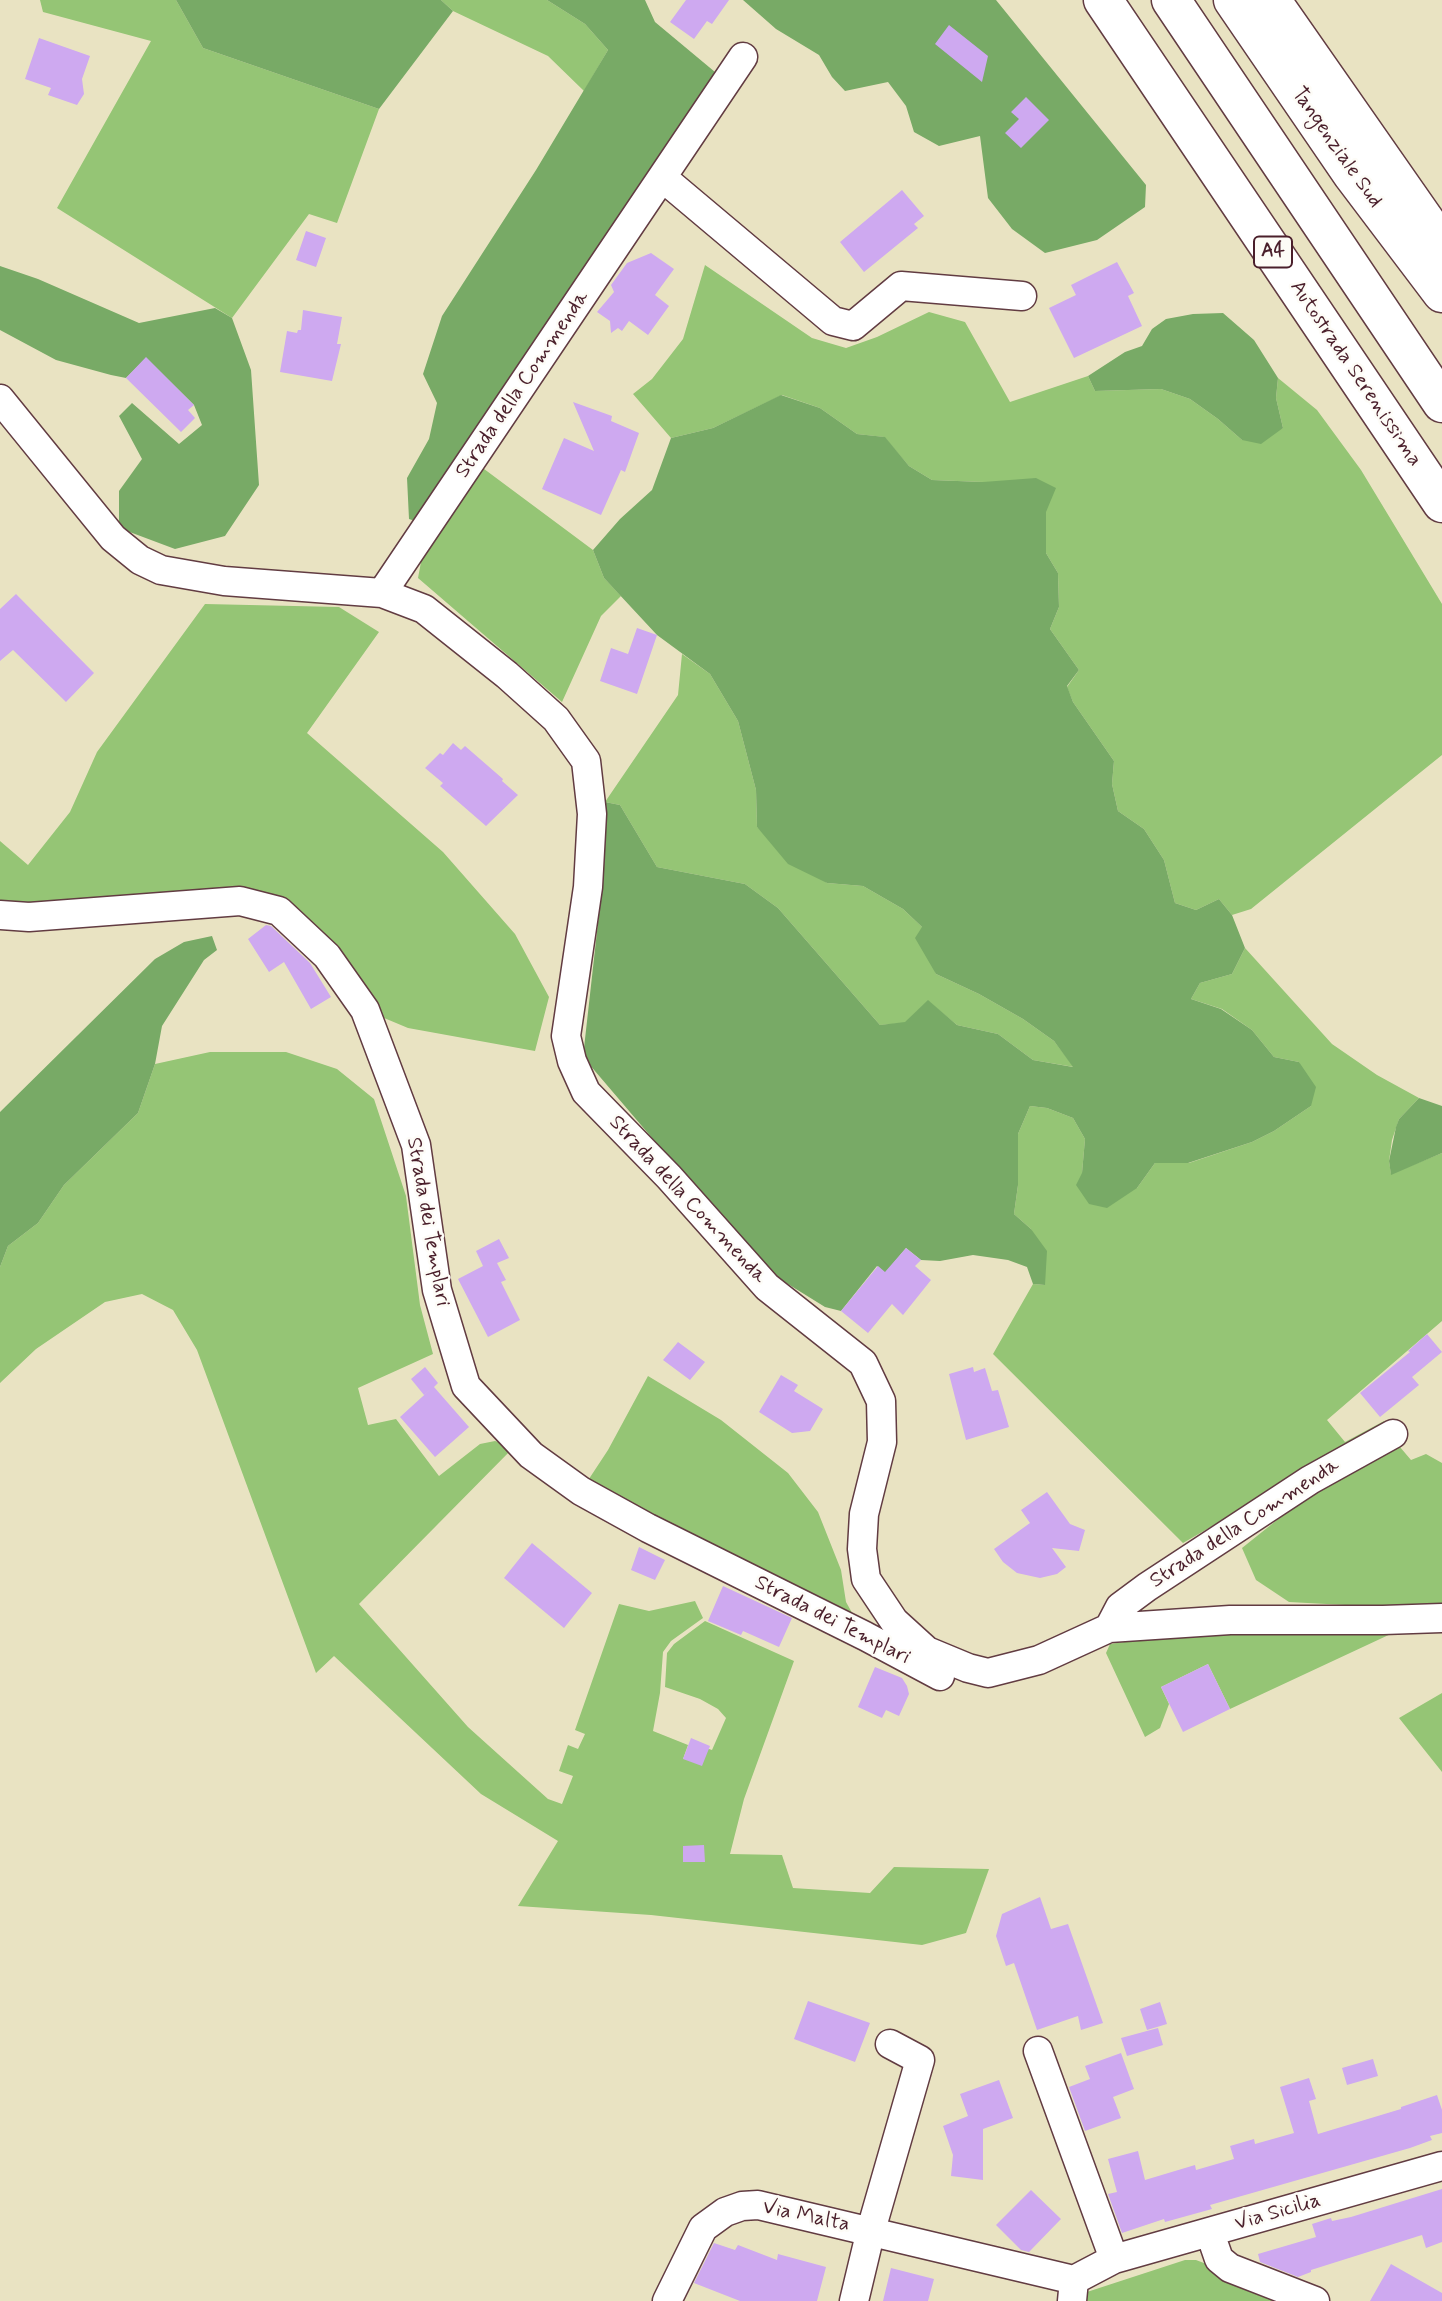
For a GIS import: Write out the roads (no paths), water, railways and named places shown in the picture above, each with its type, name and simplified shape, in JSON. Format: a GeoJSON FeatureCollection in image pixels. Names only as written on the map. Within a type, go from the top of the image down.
{"type":"FeatureCollection","features":[{"type":"Feature","properties":{"kind":"highway","name":"Autostrada Serenissima"},"geometry":{"type":"LineString","coordinates":[[1103,0],[1442,503]]}},
{"type":"Feature","properties":{"kind":"highway","name":"A4"},"geometry":{"type":"LineString","coordinates":[[1171,0],[1442,403]]}},
{"type":"Feature","properties":{"kind":"highway","name":"Tangenziale Sud"},"geometry":{"type":"LineString","coordinates":[[1233,0],[1352,174],[1442,293]]}},
{"type":"Feature","properties":{"kind":"highway","name":"Tangenziale Sud"},"geometry":{"type":"LineString","coordinates":[[1271,0],[1442,245]]}},
{"type":"Feature","properties":{"kind":"street","name":"Strada della Commenda"},"geometry":{"type":"LineString","coordinates":[[382,593],[743,57]]}},
{"type":"Feature","properties":{"kind":"street"},"geometry":{"type":"LineString","coordinates":[[663,178],[833,321],[853,326],[901,286],[1022,296]]}},
{"type":"Feature","properties":{"kind":"street","name":"Strada della Commenda"},"geometry":{"type":"LineString","coordinates":[[0,399],[113,538],[140,560],[161,570],[224,581],[382,593],[424,609],[507,675],[556,719],[586,761],[592,814],[588,887],[566,1036],[572,1061],[586,1092],[669,1177],[767,1287],[863,1363],[881,1401],[882,1428],[882,1442],[863,1514],[862,1549],[866,1579],[894,1621],[927,1651],[988,1673],[1039,1660],[1109,1628],[1230,1620],[1442,1618]]}},
{"type":"Feature","properties":{"kind":"street","name":"Strada dei Templari"},"geometry":{"type":"LineString","coordinates":[[0,915],[29,916],[240,901],[279,911],[327,956],[365,1010],[416,1145],[437,1290],[466,1386],[531,1455],[581,1491],[648,1528],[943,1678],[956,1676],[968,1668]]}},
{"type":"Feature","properties":{"kind":"street","name":"Strada della Commenda"},"geometry":{"type":"LineString","coordinates":[[1109,1628],[1120,1607],[1147,1587],[1310,1480],[1393,1434]]}},
{"type":"Feature","properties":{"kind":"street","name":"Via Malta"},"geometry":{"type":"LineString","coordinates":[[871,2230],[920,2060],[890,2044]]}},
{"type":"Feature","properties":{"kind":"street"},"geometry":{"type":"LineString","coordinates":[[1038,2051],[1114,2259]]}},
{"type":"Feature","properties":{"kind":"street","name":"Via Sicilia"},"geometry":{"type":"LineString","coordinates":[[1073,2291],[1114,2259],[1442,2166]]}},
{"type":"Feature","properties":{"kind":"street","name":"Via Malta"},"geometry":{"type":"LineString","coordinates":[[667,2301],[703,2228],[713,2218],[742,2206],[758,2205],[871,2230],[1073,2291]]}},
{"type":"Feature","properties":{"kind":"street"},"geometry":{"type":"LineString","coordinates":[[854,2301],[871,2230]]}},
{"type":"Feature","properties":{"kind":"street"},"geometry":{"type":"LineString","coordinates":[[1210,2233],[1219,2259],[1230,2268],[1315,2301]]}}]}
